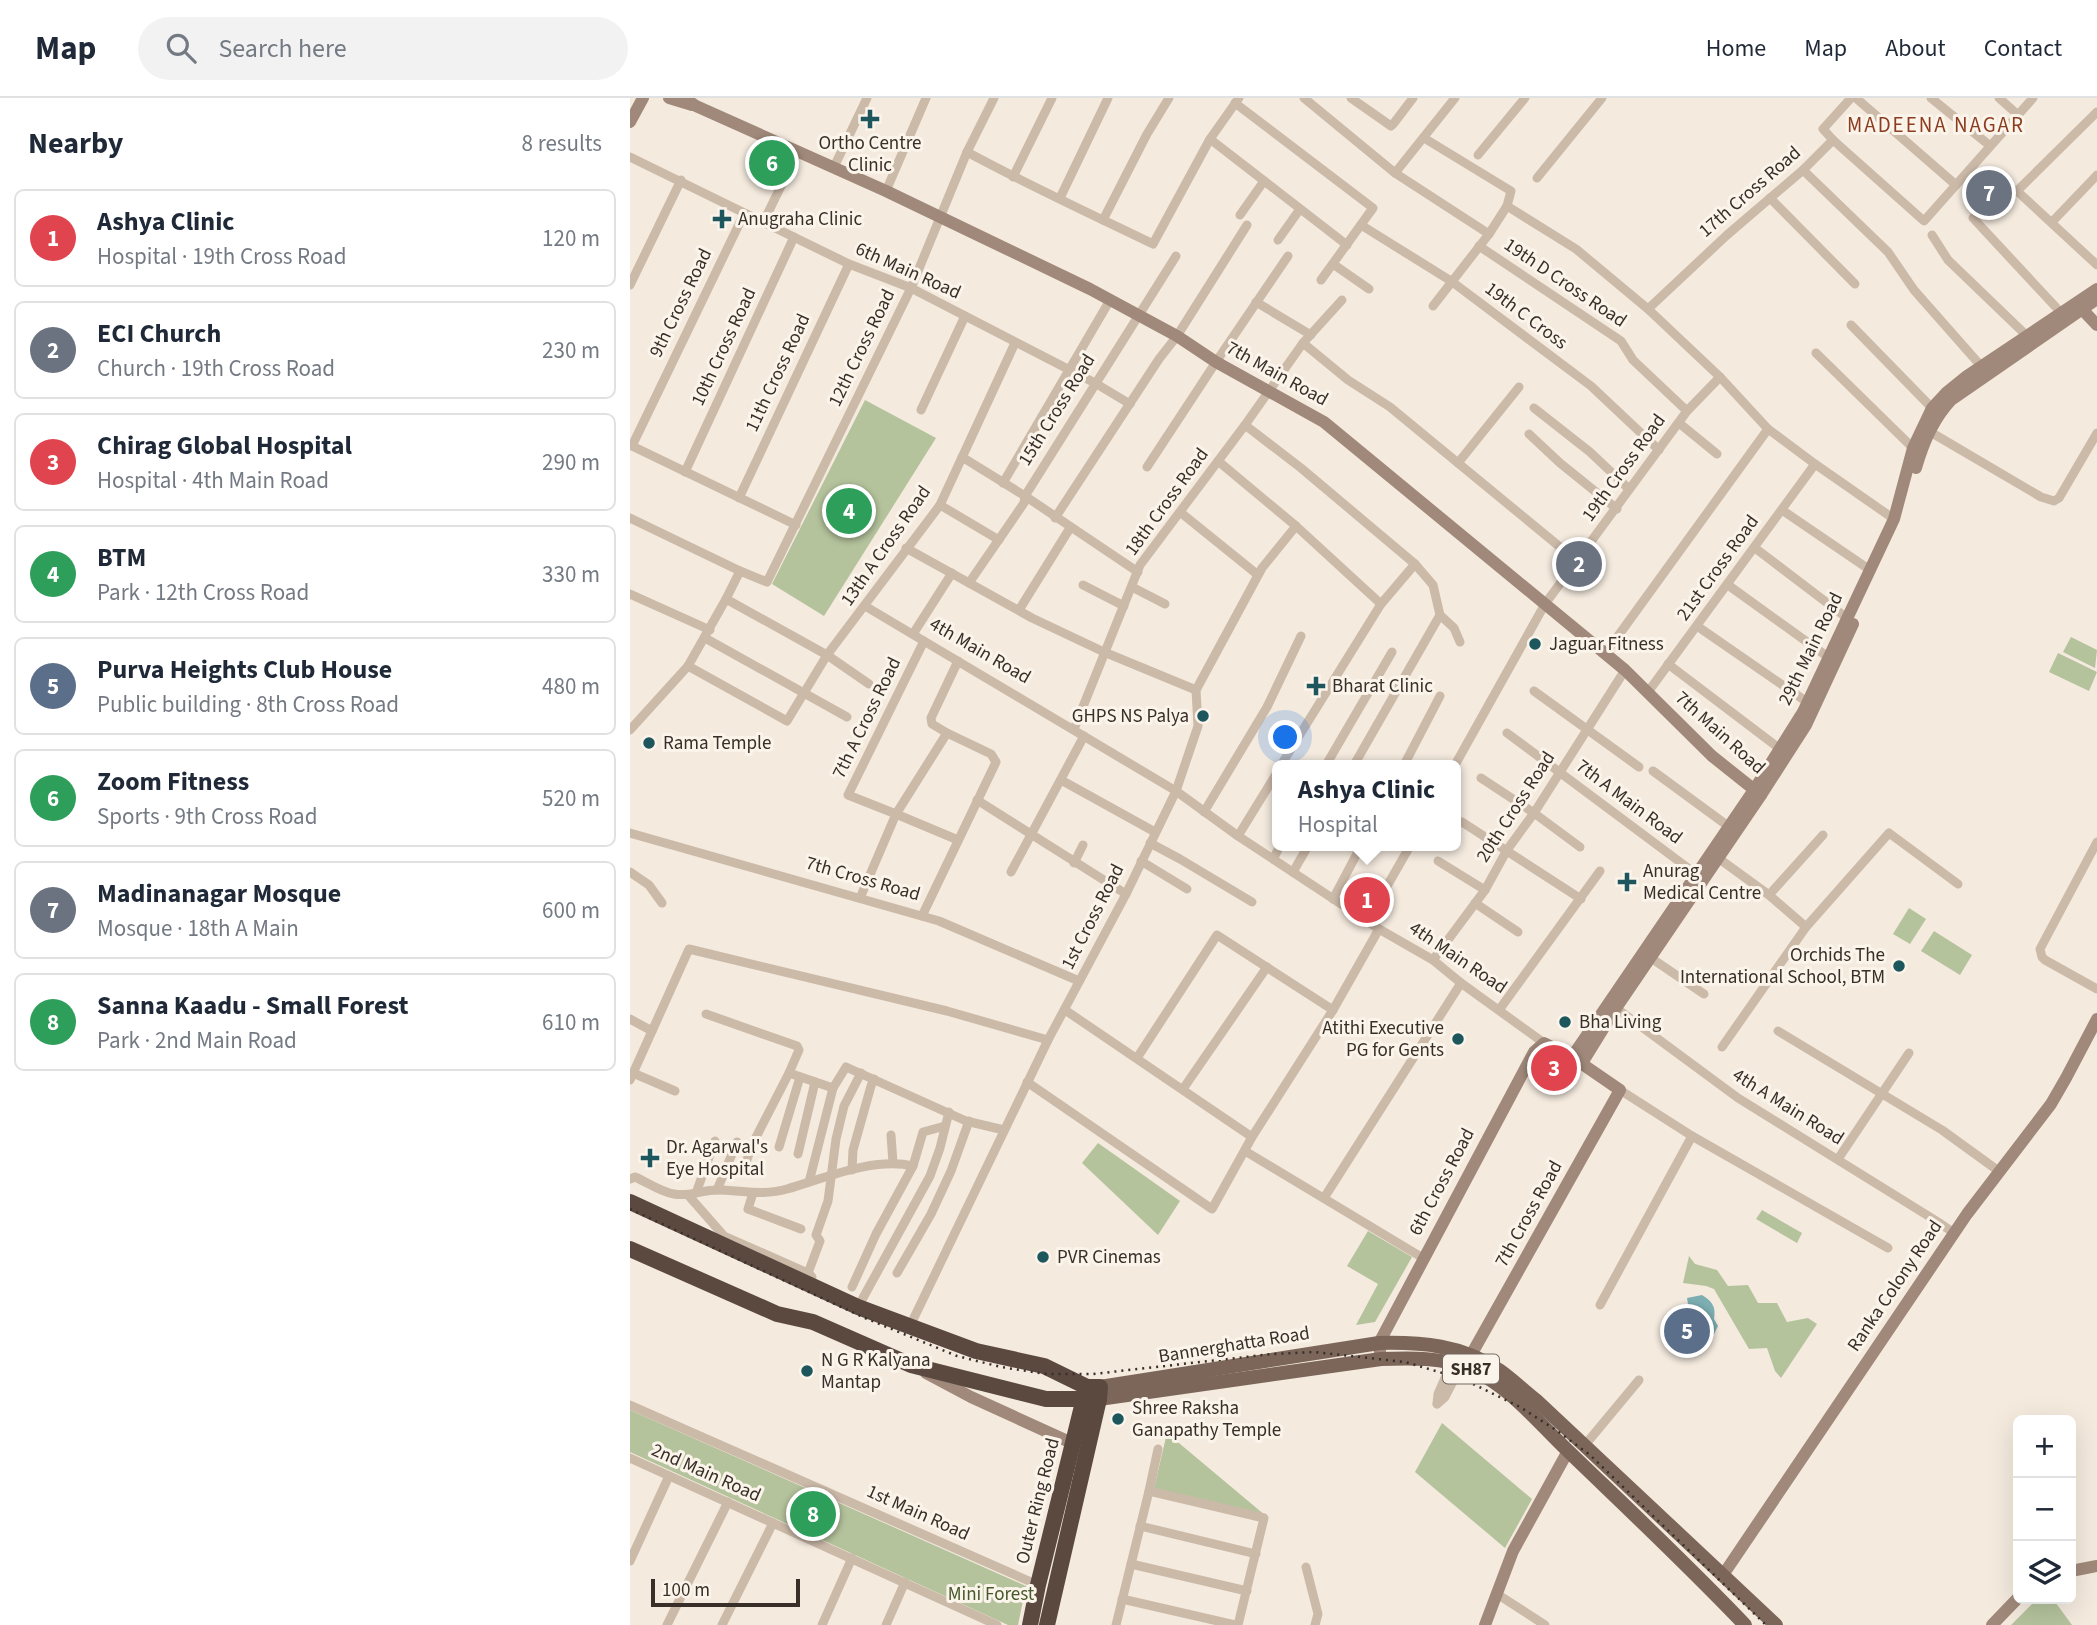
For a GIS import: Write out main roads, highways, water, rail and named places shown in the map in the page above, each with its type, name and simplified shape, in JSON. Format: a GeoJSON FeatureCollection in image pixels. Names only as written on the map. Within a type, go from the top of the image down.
{"type":"FeatureCollection","features":[{"type":"Feature","properties":{"kind":"highway"},"geometry":{"type":"LineString","coordinates":[[630,1202],[858,1307],[976,1351],[1044,1366],[1093,1393]]}},
{"type":"Feature","properties":{"kind":"highway","name":"Bannerghatta Road"},"geometry":{"type":"LineString","coordinates":[[630,1249],[776,1314],[813,1322],[911,1365],[1046,1399],[1093,1393]]}},
{"type":"Feature","properties":{"kind":"highway","name":"Outer Ring Road"},"geometry":{"type":"LineString","coordinates":[[1030,1625],[1074,1444],[1093,1393]]}},
{"type":"Feature","properties":{"kind":"highway","name":"Outer Ring Road"},"geometry":{"type":"LineString","coordinates":[[1047,1625],[1093,1393]]}},
{"type":"Feature","properties":{"kind":"main road"},"geometry":{"type":"LineString","coordinates":[[630,108],[635,98]]}},
{"type":"Feature","properties":{"kind":"main road"},"geometry":{"type":"LineString","coordinates":[[630,122],[643,98]]}},
{"type":"Feature","properties":{"kind":"main road","name":"7th Main Road"},"geometry":{"type":"LineString","coordinates":[[669,98],[696,106],[834,167],[1110,300],[1324,422],[1625,670],[1712,756],[1758,792]]}},
{"type":"Feature","properties":{"kind":"main road","name":"7th Main Road"},"geometry":{"type":"LineString","coordinates":[[684,98],[696,106]]}},
{"type":"Feature","properties":{"kind":"main road","name":"29th Main Road"},"geometry":{"type":"LineString","coordinates":[[2080,307],[2097,289]]}},
{"type":"Feature","properties":{"kind":"main road","name":"29th Main Road"},"geometry":{"type":"LineString","coordinates":[[1577,1060],[1696,874],[1715,855],[1728,826],[1758,792],[1803,712],[1894,519],[1932,408],[1946,393],[2026,335],[2097,299]]}},
{"type":"Feature","properties":{"kind":"main road"},"geometry":{"type":"LineString","coordinates":[[2080,307],[2097,325]]}},
{"type":"Feature","properties":{"kind":"main road","name":"29th Main Road"},"geometry":{"type":"LineString","coordinates":[[1926,430],[1951,400],[2064,315]]}},
{"type":"Feature","properties":{"kind":"main road","name":"29th Main Road"},"geometry":{"type":"LineString","coordinates":[[1613,1005],[1651,958],[1715,855],[1806,725],[1900,524],[1917,450]]}},
{"type":"Feature","properties":{"kind":"main road","name":"Ranka Colony Road"},"geometry":{"type":"LineString","coordinates":[[1723,1575],[1983,1191],[2051,1104],[2097,1018]]}},
{"type":"Feature","properties":{"kind":"main road","name":"4th Main Road"},"geometry":{"type":"LineString","coordinates":[[1544,1043],[1577,1060],[1620,1090]]}},
{"type":"Feature","properties":{"kind":"main road","name":"6th Cross Road"},"geometry":{"type":"LineString","coordinates":[[1379,1343],[1534,1052],[1544,1043]]}},
{"type":"Feature","properties":{"kind":"main road","name":"7th Cross Road"},"geometry":{"type":"LineString","coordinates":[[1462,1363],[1620,1090]]}},
{"type":"Feature","properties":{"kind":"main road","name":"Bannerghatta Road"},"geometry":{"type":"LineString","coordinates":[[1093,1393],[1379,1343],[1418,1342],[1446,1348],[1462,1363],[1485,1376],[1510,1396],[1745,1625]]}},
{"type":"Feature","properties":{"kind":"main road"},"geometry":{"type":"LineString","coordinates":[[1379,1343],[1381,1359]]}},
{"type":"Feature","properties":{"kind":"main road","name":"Bannerghatta Road"},"geometry":{"type":"LineString","coordinates":[[1093,1393],[1381,1359],[1415,1358],[1462,1363],[1501,1372],[1586,1445],[1776,1625]]}},
{"type":"Feature","properties":{"kind":"main road"},"geometry":{"type":"LineString","coordinates":[[911,1365],[971,1397],[1074,1444]]}},
{"type":"Feature","properties":{"kind":"main road"},"geometry":{"type":"LineString","coordinates":[[1485,1625],[1513,1551],[1568,1451]]}},
{"type":"Feature","properties":{"kind":"main road"},"geometry":{"type":"LineString","coordinates":[[2076,1570],[2097,1566]]}},
{"type":"Feature","properties":{"kind":"main road"},"geometry":{"type":"LineString","coordinates":[[1992,1625],[2013,1603]]}},
{"type":"Feature","properties":{"kind":"water"},"geometry":{"type":"Polygon","coordinates":[[[1702,1295],[1715,1311],[1714,1319],[1718,1326],[1714,1334],[1706,1334],[1701,1321],[1688,1304],[1687,1298],[1702,1295]]]}},
{"type":"Feature","properties":{"kind":"railway"},"geometry":{"type":"LineString","coordinates":[[630,1209],[865,1318],[957,1356],[1001,1367],[1046,1374],[1093,1374],[1272,1354],[1314,1352],[1405,1362],[1463,1379],[1520,1407],[1590,1455],[1766,1625]]}},
{"type":"Feature","properties":{"kind":"place","name":"Ortho Centre Clinic"},"geometry":{"type":"Point","coordinates":[870,119]}},
{"type":"Feature","properties":{"kind":"place","name":"Zoom Fitness"},"geometry":{"type":"Point","coordinates":[772,163]}},
{"type":"Feature","properties":{"kind":"place","name":"Madinanagar Mosque"},"geometry":{"type":"Point","coordinates":[1989,193]}},
{"type":"Feature","properties":{"kind":"place","name":"Anugraha Clinic"},"geometry":{"type":"Point","coordinates":[722,219]}},
{"type":"Feature","properties":{"kind":"place","name":"BTM"},"geometry":{"type":"Point","coordinates":[849,511]}},
{"type":"Feature","properties":{"kind":"place","name":"ECI Church"},"geometry":{"type":"Point","coordinates":[1579,564]}},
{"type":"Feature","properties":{"kind":"place","name":"Jaguar Fitness"},"geometry":{"type":"Point","coordinates":[1535,644]}},
{"type":"Feature","properties":{"kind":"place","name":"Bharat Clinic"},"geometry":{"type":"Point","coordinates":[1316,686]}},
{"type":"Feature","properties":{"kind":"place","name":"GHPS NS Palya"},"geometry":{"type":"Point","coordinates":[1203,716]}},
{"type":"Feature","properties":{"kind":"place","name":"Rama Temple"},"geometry":{"type":"Point","coordinates":[649,743]}},
{"type":"Feature","properties":{"kind":"place","name":"Anurag Medical Centre"},"geometry":{"type":"Point","coordinates":[1627,882]}},
{"type":"Feature","properties":{"kind":"place","name":"Ashya Clinic"},"geometry":{"type":"Point","coordinates":[1367,900]}},
{"type":"Feature","properties":{"kind":"place","name":"Orchids The International School, BTM"},"geometry":{"type":"Point","coordinates":[1899,966]}},
{"type":"Feature","properties":{"kind":"place","name":"Bha Living"},"geometry":{"type":"Point","coordinates":[1565,1022]}},
{"type":"Feature","properties":{"kind":"place","name":"Atithi Executive PG for Gents"},"geometry":{"type":"Point","coordinates":[1458,1039]}},
{"type":"Feature","properties":{"kind":"place","name":"Chirag Global Hospital"},"geometry":{"type":"Point","coordinates":[1554,1068]}},
{"type":"Feature","properties":{"kind":"place","name":"Dr. Agarwal's Eye Hospital"},"geometry":{"type":"Point","coordinates":[650,1158]}},
{"type":"Feature","properties":{"kind":"place","name":"PVR Cinemas"},"geometry":{"type":"Point","coordinates":[1043,1257]}},
{"type":"Feature","properties":{"kind":"place","name":"Purva Heights Club House"},"geometry":{"type":"Point","coordinates":[1687,1331]}},
{"type":"Feature","properties":{"kind":"place","name":"N G R Kalyana Mantap"},"geometry":{"type":"Point","coordinates":[807,1371]}},
{"type":"Feature","properties":{"kind":"place","name":"Shree Raksha Ganapathy Temple"},"geometry":{"type":"Point","coordinates":[1118,1419]}},
{"type":"Feature","properties":{"kind":"place","name":"Sanna Kaadu - Small Forest"},"geometry":{"type":"Point","coordinates":[813,1514]}},
{"type":"Feature","properties":{"kind":"district","name":"MADEENA NAGAR"},"geometry":{"type":"Point","coordinates":[1936,125]}},
{"type":"Feature","properties":{"kind":"park label","name":"Mini Forest"},"geometry":{"type":"Point","coordinates":[991,1594]}}]}
